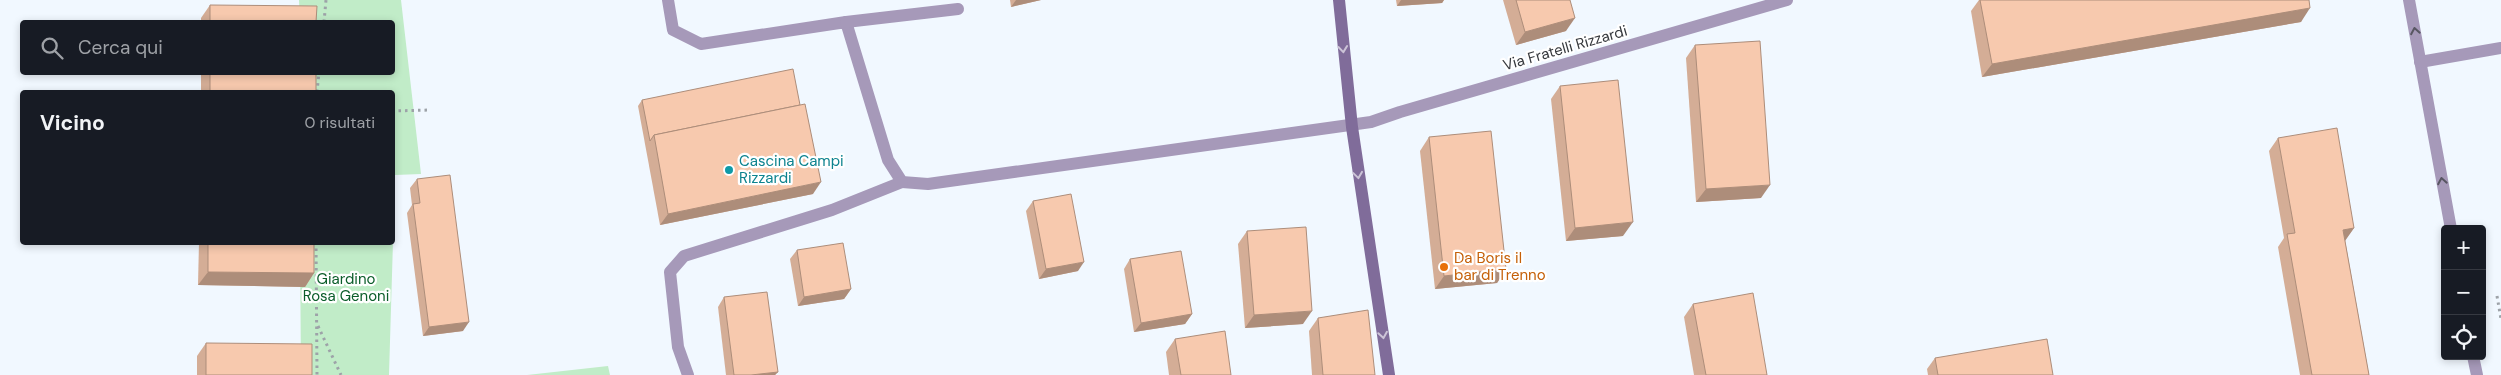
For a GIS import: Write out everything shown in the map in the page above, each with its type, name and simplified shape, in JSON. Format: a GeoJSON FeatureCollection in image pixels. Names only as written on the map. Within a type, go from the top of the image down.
{"type":"FeatureCollection","features":[{"type":"Feature","properties":{"kind":"street"},"geometry":{"type":"LineString","coordinates":[[668,0],[673,30],[701,44],[846,22],[958,10]]}},
{"type":"Feature","properties":{"kind":"street"},"geometry":{"type":"LineString","coordinates":[[1339,0],[1352,126],[1389,375]]}},
{"type":"Feature","properties":{"kind":"street","name":"Via Fratelli Rizzardi"},"geometry":{"type":"LineString","coordinates":[[902,182],[928,184],[1352,126],[1787,0]]}},
{"type":"Feature","properties":{"kind":"street"},"geometry":{"type":"LineString","coordinates":[[2409,0],[2450,225]]}},
{"type":"Feature","properties":{"kind":"street"},"geometry":{"type":"LineString","coordinates":[[688,375],[678,347],[670,272],[684,256],[832,210],[902,182],[888,160],[846,22]]}},
{"type":"Feature","properties":{"kind":"street"},"geometry":{"type":"LineString","coordinates":[[2420,62],[2501,48]]}},
{"type":"Feature","properties":{"kind":"street"},"geometry":{"type":"LineString","coordinates":[[2475,360],[2477,375]]}},
{"type":"Feature","properties":{"kind":"path"},"geometry":{"type":"LineString","coordinates":[[324,20],[326,0]]}},
{"type":"Feature","properties":{"kind":"path"},"geometry":{"type":"LineString","coordinates":[[317,90],[319,75]]}},
{"type":"Feature","properties":{"kind":"path"},"geometry":{"type":"LineString","coordinates":[[395,111],[430,110]]}},
{"type":"Feature","properties":{"kind":"path"},"geometry":{"type":"LineString","coordinates":[[316,245],[317,375]]}},
{"type":"Feature","properties":{"kind":"path"},"geometry":{"type":"LineString","coordinates":[[2497,296],[2501,319]]}},
{"type":"Feature","properties":{"kind":"path"},"geometry":{"type":"LineString","coordinates":[[317,323],[341,375]]}},
{"type":"Feature","properties":{"kind":"green space","name":"Giardino Rosa Genoni"},"geometry":{"type":"Polygon","coordinates":[[[299,0],[401,0],[421,174],[395,175],[395,90],[300,90],[300,75],[395,75],[395,20],[300,20],[299,0]]]}},
{"type":"Feature","properties":{"kind":"green space","name":"Giardino Rosa Genoni"},"geometry":{"type":"Polygon","coordinates":[[[300,245],[393,245],[389,375],[301,375],[300,245]]]}},
{"type":"Feature","properties":{"kind":"green space"},"geometry":{"type":"Polygon","coordinates":[[[608,366],[610,375],[527,375],[608,366]]]}},
{"type":"Feature","properties":{"kind":"building"},"geometry":{"type":"Polygon","coordinates":[[[1516,0],[1570,0],[1575,18],[1525,32],[1516,0]]]}},
{"type":"Feature","properties":{"kind":"building"},"geometry":{"type":"Polygon","coordinates":[[[1980,0],[2309,0],[2310,8],[1992,64],[1980,0]]]}},
{"type":"Feature","properties":{"kind":"building"},"geometry":{"type":"Polygon","coordinates":[[[210,5],[317,6],[316,20],[210,20],[210,5]]]}},
{"type":"Feature","properties":{"kind":"building"},"geometry":{"type":"Polygon","coordinates":[[[1760,41],[1770,185],[1706,189],[1695,45],[1760,41]]]}},
{"type":"Feature","properties":{"kind":"building"},"geometry":{"type":"Polygon","coordinates":[[[793,69],[800,105],[654,135],[650,141],[642,100],[793,69]]]}},
{"type":"Feature","properties":{"kind":"building"},"geometry":{"type":"Polygon","coordinates":[[[210,75],[316,75],[316,90],[210,90],[210,75]]]}},
{"type":"Feature","properties":{"kind":"building"},"geometry":{"type":"Polygon","coordinates":[[[1618,80],[1633,222],[1575,228],[1560,86],[1618,80]]]}},
{"type":"Feature","properties":{"kind":"building","name":"Cascina Campi Rizzardi"},"geometry":{"type":"Polygon","coordinates":[[[805,104],[821,182],[668,214],[654,135],[805,104]]]}},
{"type":"Feature","properties":{"kind":"building"},"geometry":{"type":"Polygon","coordinates":[[[2337,128],[2354,228],[2343,230],[2369,375],[2312,375],[2287,234],[2295,233],[2278,138],[2337,128]]]}},
{"type":"Feature","properties":{"kind":"building"},"geometry":{"type":"Polygon","coordinates":[[[1491,131],[1506,269],[1444,276],[1429,137],[1491,131]]]}},
{"type":"Feature","properties":{"kind":"building"},"geometry":{"type":"Polygon","coordinates":[[[450,175],[469,322],[429,327],[413,204],[420,203],[417,179],[450,175]]]}},
{"type":"Feature","properties":{"kind":"building"},"geometry":{"type":"Polygon","coordinates":[[[1071,194],[1084,262],[1046,269],[1033,201],[1071,194]]]}},
{"type":"Feature","properties":{"kind":"building"},"geometry":{"type":"Polygon","coordinates":[[[1306,227],[1312,311],[1254,315],[1247,231],[1306,227]]]}},
{"type":"Feature","properties":{"kind":"building"},"geometry":{"type":"Polygon","coordinates":[[[843,243],[851,289],[804,297],[797,250],[843,243]]]}},
{"type":"Feature","properties":{"kind":"building"},"geometry":{"type":"Polygon","coordinates":[[[208,245],[314,245],[314,273],[208,272],[208,245]]]}},
{"type":"Feature","properties":{"kind":"building"},"geometry":{"type":"Polygon","coordinates":[[[1181,251],[1192,314],[1141,323],[1130,259],[1181,251]]]}},
{"type":"Feature","properties":{"kind":"building"},"geometry":{"type":"Polygon","coordinates":[[[767,292],[778,372],[734,375],[724,297],[767,292]]]}},
{"type":"Feature","properties":{"kind":"building"},"geometry":{"type":"Polygon","coordinates":[[[1753,293],[1767,375],[1706,375],[1693,304],[1753,293]]]}},
{"type":"Feature","properties":{"kind":"building"},"geometry":{"type":"Polygon","coordinates":[[[1368,310],[1375,375],[1323,375],[1318,318],[1368,310]]]}},
{"type":"Feature","properties":{"kind":"building"},"geometry":{"type":"Polygon","coordinates":[[[1225,331],[1231,375],[1181,375],[1175,339],[1225,331]]]}},
{"type":"Feature","properties":{"kind":"building"},"geometry":{"type":"Polygon","coordinates":[[[2047,339],[2053,375],[1938,375],[1935,358],[2047,339]]]}},
{"type":"Feature","properties":{"kind":"building"},"geometry":{"type":"Polygon","coordinates":[[[206,343],[312,344],[312,375],[206,375],[206,343]]]}},
{"type":"Feature","properties":{"kind":"place","name":"Cascina Campi Rizzardi"},"geometry":{"type":"Point","coordinates":[729,170]}},
{"type":"Feature","properties":{"kind":"place","name":"Da Boris il bar di Trenno"},"geometry":{"type":"Point","coordinates":[1444,267]}}]}
